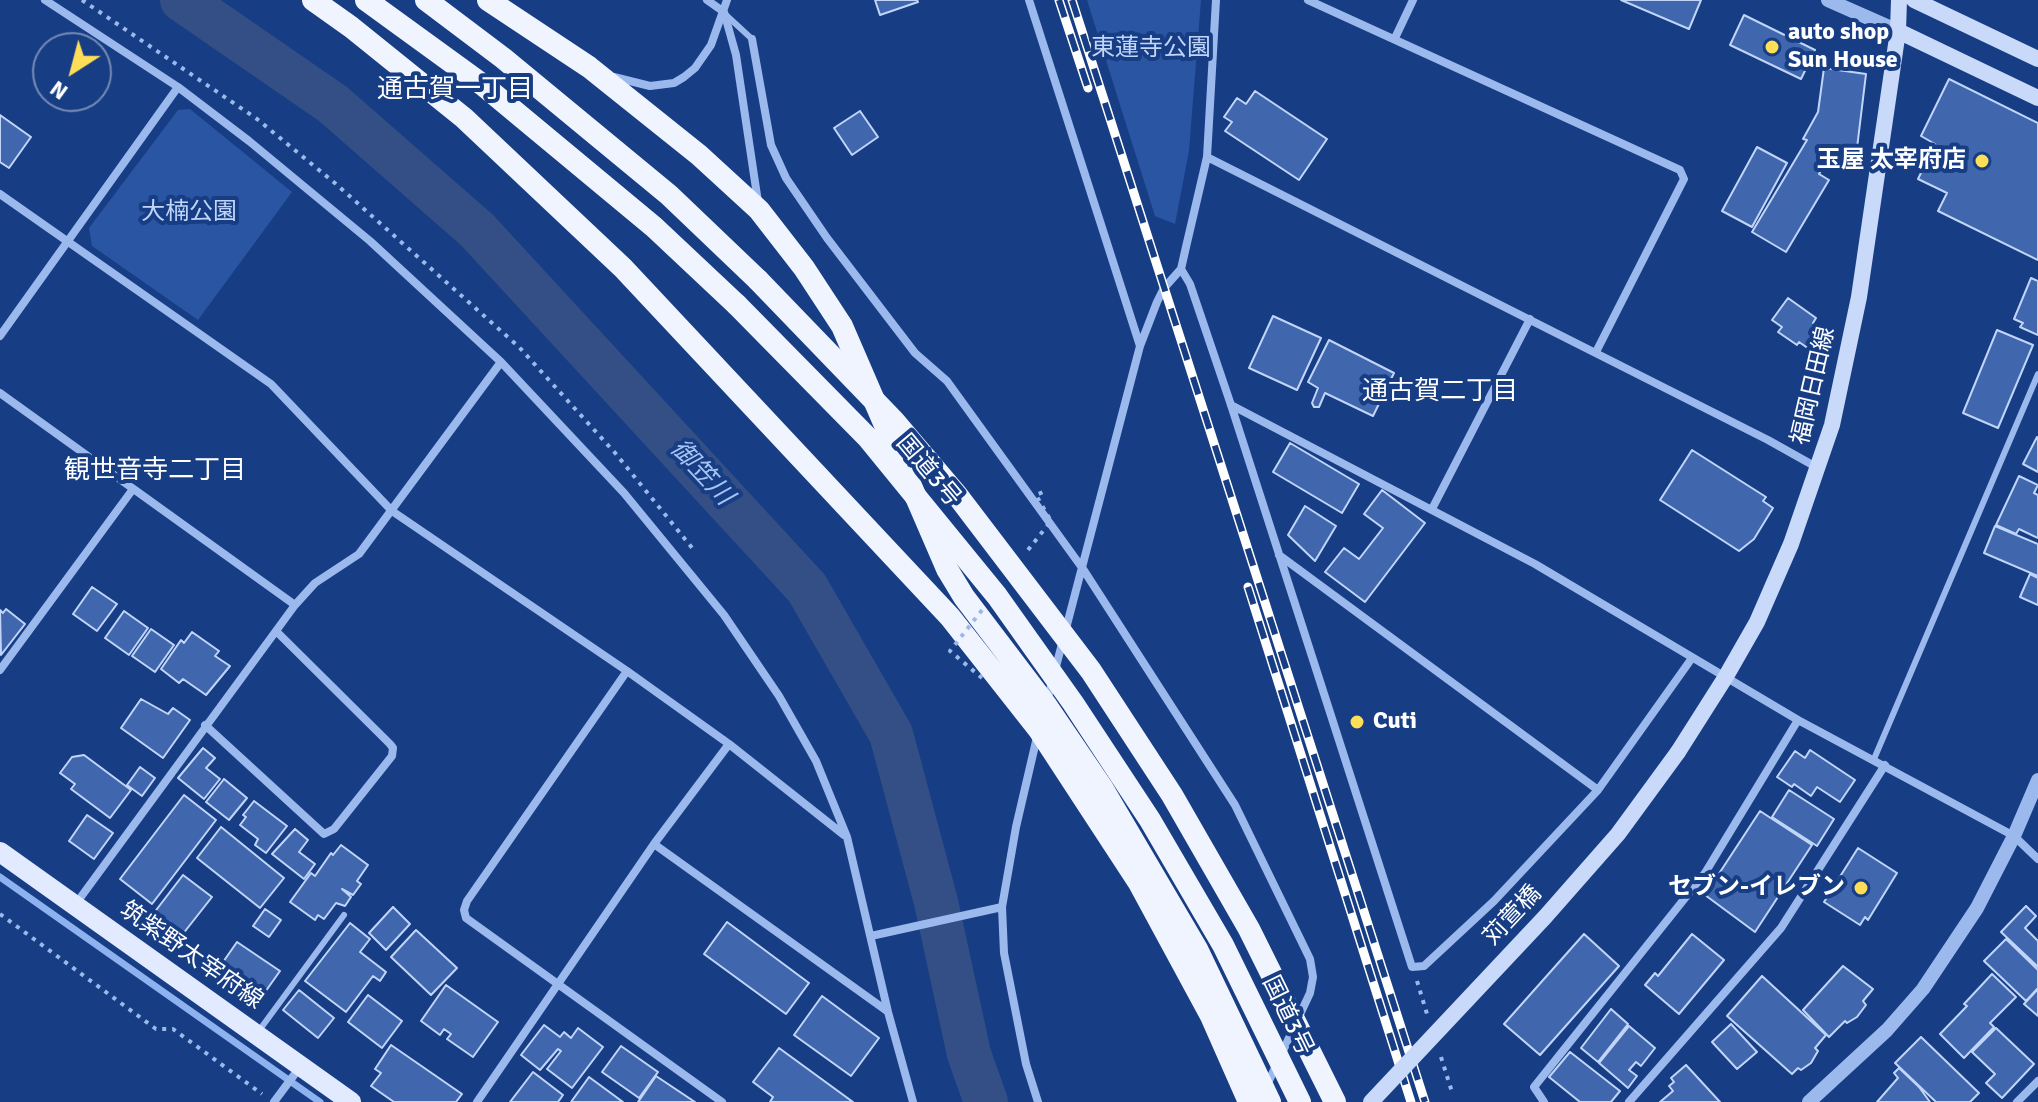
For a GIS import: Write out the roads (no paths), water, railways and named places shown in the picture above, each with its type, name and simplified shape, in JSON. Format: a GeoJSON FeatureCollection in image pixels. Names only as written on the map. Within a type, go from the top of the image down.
{"type":"FeatureCollection","features":[{"type":"Feature","properties":{"kind":"highway"},"geometry":{"type":"LineString","coordinates":[[313,0],[464,118],[623,268],[950,617],[1039,730],[1139,883],[1211,1016],[1261,1098]]}},
{"type":"Feature","properties":{"kind":"highway","name":"国道3号"},"geometry":{"type":"LineString","coordinates":[[366,0],[483,85],[654,227],[737,305],[868,438],[997,596],[1073,703],[1150,820],[1223,945],[1300,1102]]}},
{"type":"Feature","properties":{"kind":"highway","name":"国道3号"},"geometry":{"type":"LineString","coordinates":[[426,0],[503,58],[669,195],[758,280],[894,421],[957,495],[1091,671],[1172,795],[1249,929],[1335,1102]]}},
{"type":"Feature","properties":{"kind":"highway"},"geometry":{"type":"LineString","coordinates":[[488,0],[589,67],[699,155],[759,210],[797,258],[842,326],[947,569],[1103,789],[1197,949],[1261,1098]]}},
{"type":"Feature","properties":{"kind":"main road","name":"福岡日田線"},"geometry":{"type":"LineString","coordinates":[[1678,752],[1757,622],[1791,544],[1832,425],[1859,297],[1898,31],[1899,0]]}},
{"type":"Feature","properties":{"kind":"main road"},"geometry":{"type":"LineString","coordinates":[[1914,0],[2038,59]]}},
{"type":"Feature","properties":{"kind":"main road"},"geometry":{"type":"LineString","coordinates":[[1898,31],[2038,98]]}},
{"type":"Feature","properties":{"kind":"main road","name":"苅萱橋"},"geometry":{"type":"LineString","coordinates":[[1371,1102],[1576,882],[1618,834],[1678,752]]}},
{"type":"Feature","properties":{"kind":"main road","name":"筑紫野太宰府線"},"geometry":{"type":"LineString","coordinates":[[0,852],[256,1034],[298,1070],[351,1102]]}},
{"type":"Feature","properties":{"kind":"street"},"geometry":{"type":"LineString","coordinates":[[45,0],[178,87],[370,241],[501,362],[624,493],[724,615],[779,696],[816,761],[847,837],[888,1012],[913,1102]]}},
{"type":"Feature","properties":{"kind":"street"},"geometry":{"type":"LineString","coordinates":[[707,0],[724,12],[736,55],[759,210]]}},
{"type":"Feature","properties":{"kind":"street"},"geometry":{"type":"LineString","coordinates":[[589,67],[629,83],[650,86],[674,83],[695,68],[711,45],[727,0]]}},
{"type":"Feature","properties":{"kind":"street"},"geometry":{"type":"LineString","coordinates":[[1029,0],[1140,346]]}},
{"type":"Feature","properties":{"kind":"street"},"geometry":{"type":"LineString","coordinates":[[1038,1102],[1026,1064],[1004,953],[1002,907],[1016,827],[1039,730],[1140,346],[1164,288],[1181,269],[1207,157],[1216,0]]}},
{"type":"Feature","properties":{"kind":"street"},"geometry":{"type":"LineString","coordinates":[[1308,0],[1680,170],[1684,179],[1596,352]]}},
{"type":"Feature","properties":{"kind":"street"},"geometry":{"type":"LineString","coordinates":[[1395,38],[1413,0]]}},
{"type":"Feature","properties":{"kind":"street"},"geometry":{"type":"LineString","coordinates":[[1828,0],[1898,31]]}},
{"type":"Feature","properties":{"kind":"street"},"geometry":{"type":"LineString","coordinates":[[752,39],[771,145],[786,178],[827,238],[915,353],[947,381],[1083,569],[1235,805],[1310,959],[1313,977],[1310,993],[1261,1098]]}},
{"type":"Feature","properties":{"kind":"street"},"geometry":{"type":"LineString","coordinates":[[0,336],[178,87]]}},
{"type":"Feature","properties":{"kind":"street"},"geometry":{"type":"LineString","coordinates":[[1207,157],[1596,352],[1819,469]]}},
{"type":"Feature","properties":{"kind":"street"},"geometry":{"type":"LineString","coordinates":[[0,194],[271,384],[392,511],[729,744],[847,837]]}},
{"type":"Feature","properties":{"kind":"street"},"geometry":{"type":"LineString","coordinates":[[1181,269],[1190,284],[1231,405],[1412,967],[1424,966],[1494,901],[1598,790],[1692,658]]}},
{"type":"Feature","properties":{"kind":"street"},"geometry":{"type":"LineString","coordinates":[[1432,509],[1530,319]]}},
{"type":"Feature","properties":{"kind":"street"},"geometry":{"type":"LineString","coordinates":[[75,905],[295,605],[315,583],[359,554],[501,362]]}},
{"type":"Feature","properties":{"kind":"street"},"geometry":{"type":"LineString","coordinates":[[0,393],[295,605]]}},
{"type":"Feature","properties":{"kind":"street"},"geometry":{"type":"LineString","coordinates":[[1231,405],[1535,564],[1798,720],[2014,836],[2038,859]]}},
{"type":"Feature","properties":{"kind":"street"},"geometry":{"type":"LineString","coordinates":[[0,670],[133,489]]}},
{"type":"Feature","properties":{"kind":"street"},"geometry":{"type":"LineString","coordinates":[[1279,555],[1598,790]]}},
{"type":"Feature","properties":{"kind":"street"},"geometry":{"type":"LineString","coordinates":[[205,725],[324,834],[334,829],[392,756],[390,744],[276,631]]}},
{"type":"Feature","properties":{"kind":"street"},"geometry":{"type":"LineString","coordinates":[[627,671],[467,901],[464,910],[466,918],[722,1102]]}},
{"type":"Feature","properties":{"kind":"street"},"geometry":{"type":"LineString","coordinates":[[1544,1102],[1534,1087],[1705,873],[1798,720]]}},
{"type":"Feature","properties":{"kind":"street"},"geometry":{"type":"LineString","coordinates":[[477,1102],[654,844],[729,744]]}},
{"type":"Feature","properties":{"kind":"street"},"geometry":{"type":"LineString","coordinates":[[1629,1102],[1781,928],[1885,765]]}},
{"type":"Feature","properties":{"kind":"street"},"geometry":{"type":"LineString","coordinates":[[1809,1102],[1887,1030],[1923,989],[1977,908],[2014,836],[2038,780]]}},
{"type":"Feature","properties":{"kind":"street"},"geometry":{"type":"LineString","coordinates":[[654,844],[888,1012]]}},
{"type":"Feature","properties":{"kind":"street"},"geometry":{"type":"LineString","coordinates":[[871,936],[1002,907]]}},
{"type":"Feature","properties":{"kind":"street"},"geometry":{"type":"LineString","coordinates":[[274,1102],[298,1070]]}},
{"type":"Feature","properties":{"kind":"street"},"geometry":{"type":"LineString","coordinates":[[2017,1102],[2038,1081]]}},
{"type":"Feature","properties":{"kind":"lane"},"geometry":{"type":"LineString","coordinates":[[724,12],[752,39]]}},
{"type":"Feature","properties":{"kind":"lane"},"geometry":{"type":"LineString","coordinates":[[1874,759],[2038,374]]}},
{"type":"Feature","properties":{"kind":"lane"},"geometry":{"type":"LineString","coordinates":[[256,1034],[344,915]]}},
{"type":"Feature","properties":{"kind":"waterway","name":"御笠川"},"geometry":{"type":"LineString","coordinates":[[182,0],[333,104],[477,230],[807,588],[891,734],[936,902],[969,1054],[986,1102]]}},
{"type":"Feature","properties":{"kind":"waterway"},"geometry":{"type":"LineString","coordinates":[[0,877],[320,1102]]}},
{"type":"Feature","properties":{"kind":"railway"},"geometry":{"type":"LineString","coordinates":[[1059,0],[1088,88]]}},
{"type":"Feature","properties":{"kind":"railway"},"geometry":{"type":"LineString","coordinates":[[1072,0],[1425,1102]]}},
{"type":"Feature","properties":{"kind":"railway"},"geometry":{"type":"LineString","coordinates":[[1248,587],[1411,1102]]}},
{"type":"Feature","properties":{"kind":"place","name":"auto shop Sun House"},"geometry":{"type":"Point","coordinates":[1772,47]}},
{"type":"Feature","properties":{"kind":"place","name":"玉屋 太宰府店"},"geometry":{"type":"Point","coordinates":[1982,161]}},
{"type":"Feature","properties":{"kind":"place","name":"Cuti"},"geometry":{"type":"Point","coordinates":[1357,722]}},
{"type":"Feature","properties":{"kind":"place","name":"セブン-イレブン"},"geometry":{"type":"Point","coordinates":[1861,888]}},
{"type":"Feature","properties":{"kind":"district","name":"通古賀一丁目"},"geometry":{"type":"Point","coordinates":[455,90]}},
{"type":"Feature","properties":{"kind":"district","name":"通古賀二丁目"},"geometry":{"type":"Point","coordinates":[1440,392]}},
{"type":"Feature","properties":{"kind":"district","name":"観世音寺二丁目"},"geometry":{"type":"Point","coordinates":[155,471]}},
{"type":"Feature","properties":{"kind":"park label","name":"東蓮寺公園"},"geometry":{"type":"Point","coordinates":[1151,49]}},
{"type":"Feature","properties":{"kind":"park label","name":"大楠公園"},"geometry":{"type":"Point","coordinates":[189,213]}}]}
